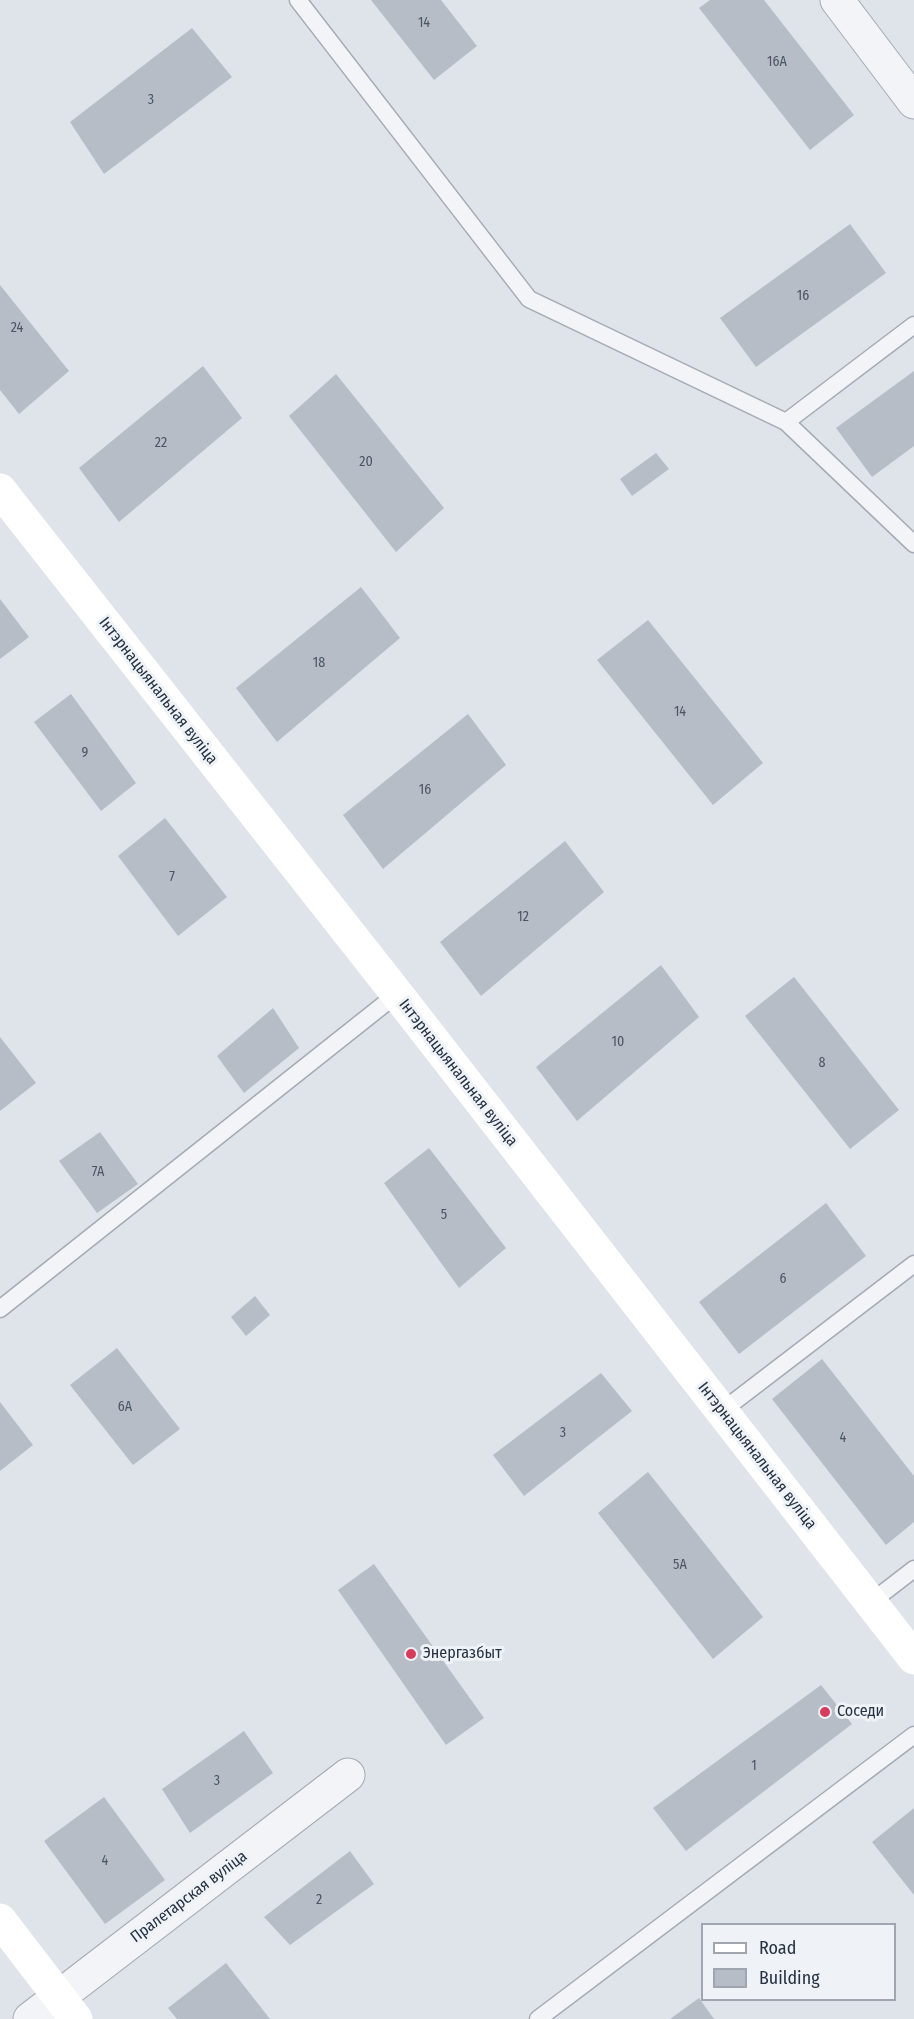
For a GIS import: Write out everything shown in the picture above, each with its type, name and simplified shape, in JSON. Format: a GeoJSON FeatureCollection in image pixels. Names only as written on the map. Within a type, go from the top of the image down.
{"type":"FeatureCollection","features":[{"type":"Feature","properties":{"kind":"street"},"geometry":{"type":"LineString","coordinates":[[837,0],[914,102]]}},
{"type":"Feature","properties":{"kind":"street","name":"Інтэрнацыянальная вуліца"},"geometry":{"type":"LineString","coordinates":[[0,490],[397,994],[914,1658]]}},
{"type":"Feature","properties":{"kind":"street","name":"Пралетарская вуліца"},"geometry":{"type":"LineString","coordinates":[[30,2019],[68,2008],[348,1775]]}},
{"type":"Feature","properties":{"kind":"street"},"geometry":{"type":"LineString","coordinates":[[0,1920],[68,2008]]}},
{"type":"Feature","properties":{"kind":"lane"},"geometry":{"type":"LineString","coordinates":[[298,0],[529,299],[786,422],[914,544]]}},
{"type":"Feature","properties":{"kind":"lane"},"geometry":{"type":"LineString","coordinates":[[786,422],[914,325]]}},
{"type":"Feature","properties":{"kind":"lane"},"geometry":{"type":"LineString","coordinates":[[0,1309],[397,994]]}},
{"type":"Feature","properties":{"kind":"lane"},"geometry":{"type":"LineString","coordinates":[[722,1411],[914,1264]]}},
{"type":"Feature","properties":{"kind":"lane"},"geometry":{"type":"LineString","coordinates":[[870,1603],[914,1569]]}},
{"type":"Feature","properties":{"kind":"lane"},"geometry":{"type":"LineString","coordinates":[[538,2019],[914,1735]]}},
{"type":"Feature","properties":{"kind":"building"},"geometry":{"type":"Polygon","coordinates":[[[371,0],[441,0],[477,46],[434,80],[371,0]]]}},
{"type":"Feature","properties":{"kind":"building"},"geometry":{"type":"Polygon","coordinates":[[[710,0],[764,0],[854,115],[810,150],[699,8],[710,0]]]}},
{"type":"Feature","properties":{"kind":"building"},"geometry":{"type":"Polygon","coordinates":[[[192,28],[232,77],[104,174],[70,122],[192,28]]]}},
{"type":"Feature","properties":{"kind":"building"},"geometry":{"type":"Polygon","coordinates":[[[850,224],[886,273],[756,367],[720,318],[850,224]]]}},
{"type":"Feature","properties":{"kind":"building"},"geometry":{"type":"Polygon","coordinates":[[[0,285],[69,371],[19,414],[0,390],[0,285]]]}},
{"type":"Feature","properties":{"kind":"building"},"geometry":{"type":"Polygon","coordinates":[[[203,366],[242,418],[119,522],[79,468],[203,366]]]}},
{"type":"Feature","properties":{"kind":"building"},"geometry":{"type":"Polygon","coordinates":[[[914,371],[914,446],[872,477],[836,428],[914,371]]]}},
{"type":"Feature","properties":{"kind":"building"},"geometry":{"type":"Polygon","coordinates":[[[336,374],[444,508],[396,552],[289,416],[336,374]]]}},
{"type":"Feature","properties":{"kind":"building"},"geometry":{"type":"Polygon","coordinates":[[[656,453],[669,469],[632,496],[620,479],[656,453]]]}},
{"type":"Feature","properties":{"kind":"building"},"geometry":{"type":"Polygon","coordinates":[[[361,587],[400,638],[277,742],[236,688],[361,587]]]}},
{"type":"Feature","properties":{"kind":"building"},"geometry":{"type":"Polygon","coordinates":[[[0,599],[29,637],[0,659],[0,599]]]}},
{"type":"Feature","properties":{"kind":"building"},"geometry":{"type":"Polygon","coordinates":[[[648,620],[763,763],[713,805],[597,660],[648,620]]]}},
{"type":"Feature","properties":{"kind":"building"},"geometry":{"type":"Polygon","coordinates":[[[71,694],[136,783],[101,811],[34,722],[71,694]]]}},
{"type":"Feature","properties":{"kind":"building"},"geometry":{"type":"Polygon","coordinates":[[[468,714],[506,765],[383,869],[343,815],[468,714]]]}},
{"type":"Feature","properties":{"kind":"building"},"geometry":{"type":"Polygon","coordinates":[[[165,818],[227,897],[178,936],[118,856],[165,818]]]}},
{"type":"Feature","properties":{"kind":"building"},"geometry":{"type":"Polygon","coordinates":[[[565,841],[604,892],[481,996],[440,942],[565,841]]]}},
{"type":"Feature","properties":{"kind":"building"},"geometry":{"type":"Polygon","coordinates":[[[661,965],[699,1017],[577,1121],[536,1067],[661,965]]]}},
{"type":"Feature","properties":{"kind":"building"},"geometry":{"type":"Polygon","coordinates":[[[794,977],[899,1110],[850,1149],[745,1016],[794,977]]]}},
{"type":"Feature","properties":{"kind":"building"},"geometry":{"type":"Polygon","coordinates":[[[273,1008],[299,1048],[244,1093],[217,1056],[273,1008]]]}},
{"type":"Feature","properties":{"kind":"building"},"geometry":{"type":"Polygon","coordinates":[[[0,1037],[36,1083],[0,1111],[0,1037]]]}},
{"type":"Feature","properties":{"kind":"building"},"geometry":{"type":"Polygon","coordinates":[[[100,1132],[138,1184],[97,1213],[59,1161],[100,1132]]]}},
{"type":"Feature","properties":{"kind":"building"},"geometry":{"type":"Polygon","coordinates":[[[429,1148],[506,1248],[459,1288],[384,1183],[429,1148]]]}},
{"type":"Feature","properties":{"kind":"building"},"geometry":{"type":"Polygon","coordinates":[[[826,1203],[866,1256],[739,1354],[699,1302],[826,1203]]]}},
{"type":"Feature","properties":{"kind":"building"},"geometry":{"type":"Polygon","coordinates":[[[255,1296],[270,1315],[246,1336],[231,1317],[255,1296]]]}},
{"type":"Feature","properties":{"kind":"building"},"geometry":{"type":"Polygon","coordinates":[[[117,1348],[180,1429],[133,1465],[70,1385],[117,1348]]]}},
{"type":"Feature","properties":{"kind":"building"},"geometry":{"type":"Polygon","coordinates":[[[822,1359],[914,1476],[914,1522],[886,1545],[772,1399],[822,1359]]]}},
{"type":"Feature","properties":{"kind":"building"},"geometry":{"type":"Polygon","coordinates":[[[601,1373],[632,1411],[524,1496],[493,1455],[601,1373]]]}},
{"type":"Feature","properties":{"kind":"building"},"geometry":{"type":"Polygon","coordinates":[[[0,1402],[33,1445],[0,1471],[0,1402]]]}},
{"type":"Feature","properties":{"kind":"building"},"geometry":{"type":"Polygon","coordinates":[[[648,1472],[763,1617],[713,1659],[598,1513],[648,1472]]]}},
{"type":"Feature","properties":{"kind":"building","name":"Энергазбыт"},"geometry":{"type":"Polygon","coordinates":[[[374,1564],[484,1718],[446,1745],[338,1590],[374,1564]]]}},
{"type":"Feature","properties":{"kind":"building"},"geometry":{"type":"Polygon","coordinates":[[[821,1685],[852,1724],[686,1851],[653,1808],[821,1685]]]}},
{"type":"Feature","properties":{"kind":"building"},"geometry":{"type":"Polygon","coordinates":[[[244,1731],[273,1773],[190,1833],[162,1789],[244,1731]]]}},
{"type":"Feature","properties":{"kind":"building"},"geometry":{"type":"Polygon","coordinates":[[[104,1797],[165,1880],[105,1924],[44,1841],[104,1797]]]}},
{"type":"Feature","properties":{"kind":"building"},"geometry":{"type":"Polygon","coordinates":[[[914,1808],[914,1895],[872,1842],[914,1808]]]}},
{"type":"Feature","properties":{"kind":"building"},"geometry":{"type":"Polygon","coordinates":[[[350,1851],[374,1884],[290,1945],[264,1917],[350,1851]]]}},
{"type":"Feature","properties":{"kind":"building"},"geometry":{"type":"Polygon","coordinates":[[[226,1963],[270,2019],[177,2019],[168,2008],[226,1963]]]}},
{"type":"Feature","properties":{"kind":"building"},"geometry":{"type":"Polygon","coordinates":[[[699,1998],[714,2019],[670,2019],[699,1998]]]}},
{"type":"Feature","properties":{"kind":"place","name":"Энергазбыт"},"geometry":{"type":"Point","coordinates":[411,1654]}},
{"type":"Feature","properties":{"kind":"place","name":"Соседи"},"geometry":{"type":"Point","coordinates":[825,1712]}}]}
